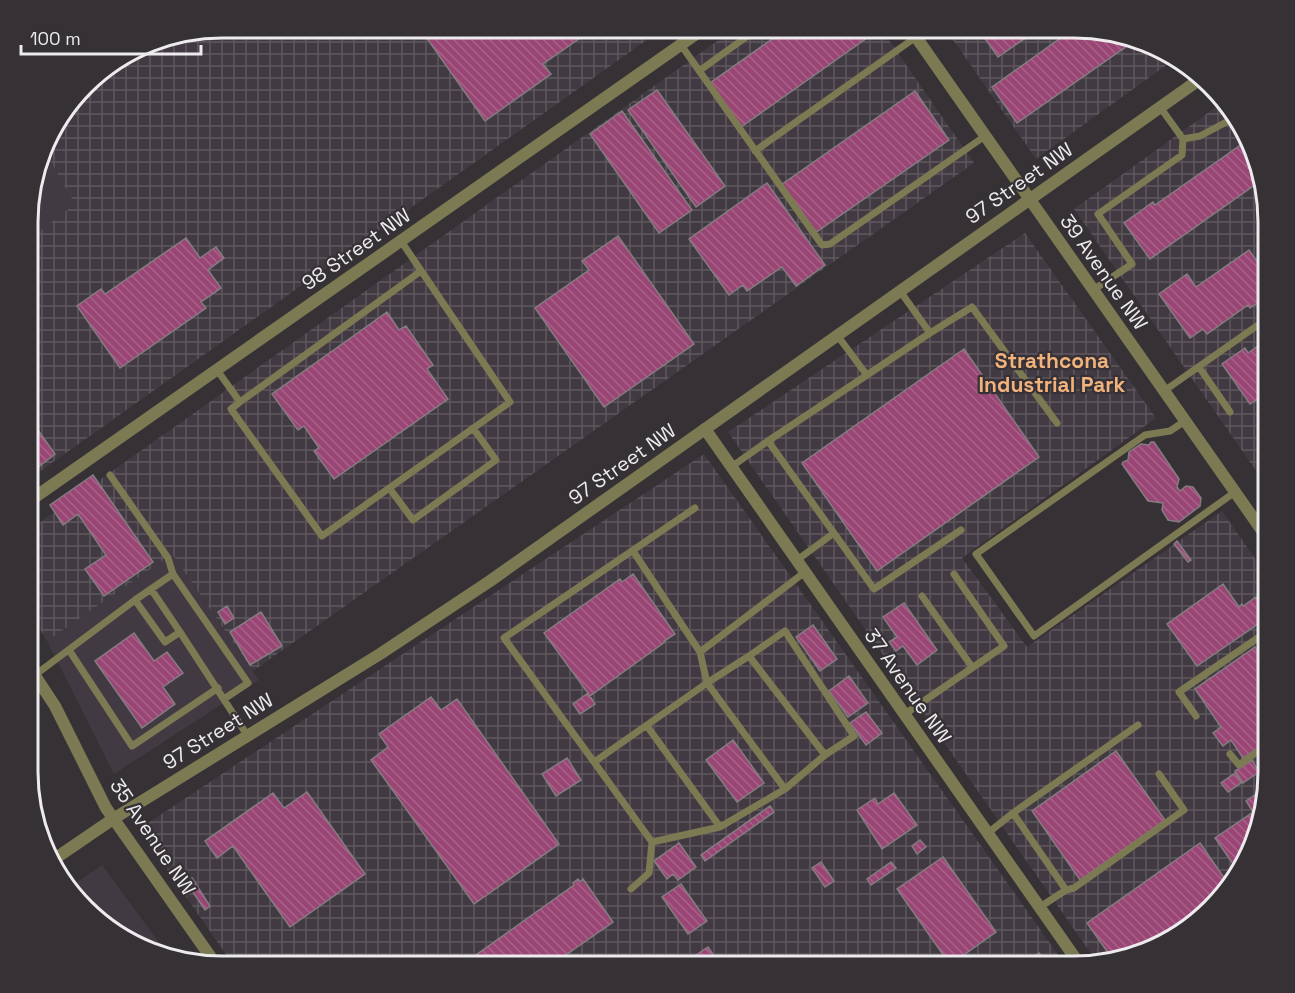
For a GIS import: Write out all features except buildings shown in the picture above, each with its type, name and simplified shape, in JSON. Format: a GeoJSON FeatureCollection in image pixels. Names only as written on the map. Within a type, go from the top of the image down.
{"type":"FeatureCollection","features":[{"type":"Feature","properties":{"kind":"street","name":"98 Street NW"},"geometry":{"type":"LineString","coordinates":[[38,495],[691,38]]}},
{"type":"Feature","properties":{"kind":"street","name":"39 Avenue NW"},"geometry":{"type":"LineString","coordinates":[[917,38],[1257,524]]}},
{"type":"Feature","properties":{"kind":"street","name":"97 Street NW"},"geometry":{"type":"LineString","coordinates":[[58,857],[113,819],[380,654],[490,581],[1195,83]]}},
{"type":"Feature","properties":{"kind":"street","name":"37 Avenue NW"},"geometry":{"type":"LineString","coordinates":[[705,429],[1074,956]]}},
{"type":"Feature","properties":{"kind":"street","name":"35 Avenue NW"},"geometry":{"type":"LineString","coordinates":[[38,680],[55,706],[103,803],[209,955]]}},
{"type":"Feature","properties":{"kind":"lane"},"geometry":{"type":"LineString","coordinates":[[699,71],[745,38]]}},
{"type":"Feature","properties":{"kind":"lane"},"geometry":{"type":"LineString","coordinates":[[754,151],[905,38]]}},
{"type":"Feature","properties":{"kind":"lane"},"geometry":{"type":"LineString","coordinates":[[681,45],[818,242],[826,246],[985,136]]}},
{"type":"Feature","properties":{"kind":"lane"},"geometry":{"type":"LineString","coordinates":[[1093,290],[1132,264],[1098,214],[1182,155],[1183,140],[1160,107]]}},
{"type":"Feature","properties":{"kind":"lane"},"geometry":{"type":"LineString","coordinates":[[1183,140],[1200,136],[1228,121]]}},
{"type":"Feature","properties":{"kind":"lane"},"geometry":{"type":"LineString","coordinates":[[401,241],[510,402],[322,536],[231,409],[421,271]]}},
{"type":"Feature","properties":{"kind":"lane"},"geometry":{"type":"LineString","coordinates":[[900,291],[930,333]]}},
{"type":"Feature","properties":{"kind":"lane"},"geometry":{"type":"LineString","coordinates":[[731,467],[866,374],[972,307],[1057,423]]}},
{"type":"Feature","properties":{"kind":"lane"},"geometry":{"type":"LineString","coordinates":[[1164,391],[1258,325]]}},
{"type":"Feature","properties":{"kind":"lane"},"geometry":{"type":"LineString","coordinates":[[837,335],[866,374]]}},
{"type":"Feature","properties":{"kind":"lane"},"geometry":{"type":"LineString","coordinates":[[1199,366],[1230,412]]}},
{"type":"Feature","properties":{"kind":"lane"},"geometry":{"type":"LineString","coordinates":[[217,370],[240,402]]}},
{"type":"Feature","properties":{"kind":"lane"},"geometry":{"type":"LineString","coordinates":[[1185,421],[1170,431],[1144,435],[976,554],[1034,636],[1235,492]]}},
{"type":"Feature","properties":{"kind":"lane"},"geometry":{"type":"LineString","coordinates":[[390,489],[413,520],[496,460],[473,428]]}},
{"type":"Feature","properties":{"kind":"lane"},"geometry":{"type":"LineString","coordinates":[[768,441],[874,589],[961,530]]}},
{"type":"Feature","properties":{"kind":"lane"},"geometry":{"type":"LineString","coordinates":[[110,475],[168,558],[173,574],[248,683],[224,699]]}},
{"type":"Feature","properties":{"kind":"lane"},"geometry":{"type":"LineString","coordinates":[[631,889],[649,873],[652,842],[504,638],[695,508]]}},
{"type":"Feature","properties":{"kind":"lane"},"geometry":{"type":"LineString","coordinates":[[797,560],[834,533]]}},
{"type":"Feature","properties":{"kind":"lane"},"geometry":{"type":"LineString","coordinates":[[633,550],[700,652],[707,683],[785,789]]}},
{"type":"Feature","properties":{"kind":"lane"},"geometry":{"type":"LineString","coordinates":[[700,652],[805,572]]}},
{"type":"Feature","properties":{"kind":"lane"},"geometry":{"type":"LineString","coordinates":[[38,673],[173,574]]}},
{"type":"Feature","properties":{"kind":"lane"},"geometry":{"type":"LineString","coordinates":[[905,714],[1004,646],[954,574]]}},
{"type":"Feature","properties":{"kind":"lane"},"geometry":{"type":"LineString","coordinates":[[151,589],[248,735]]}},
{"type":"Feature","properties":{"kind":"lane"},"geometry":{"type":"LineString","coordinates":[[922,596],[972,667]]}},
{"type":"Feature","properties":{"kind":"lane"},"geometry":{"type":"LineString","coordinates":[[135,600],[165,642],[180,632]]}},
{"type":"Feature","properties":{"kind":"lane"},"geometry":{"type":"LineString","coordinates":[[594,762],[785,631],[854,736],[825,755],[785,789],[720,827],[652,842]]}},
{"type":"Feature","properties":{"kind":"lane"},"geometry":{"type":"LineString","coordinates":[[1196,716],[1179,692],[1257,638]]}},
{"type":"Feature","properties":{"kind":"lane"},"geometry":{"type":"LineString","coordinates":[[69,650],[132,746],[218,688]]}},
{"type":"Feature","properties":{"kind":"lane"},"geometry":{"type":"LineString","coordinates":[[749,656],[825,755]]}},
{"type":"Feature","properties":{"kind":"lane"},"geometry":{"type":"LineString","coordinates":[[988,833],[1138,725]]}},
{"type":"Feature","properties":{"kind":"lane"},"geometry":{"type":"LineString","coordinates":[[647,726],[720,827]]}},
{"type":"Feature","properties":{"kind":"lane"},"geometry":{"type":"LineString","coordinates":[[1230,754],[1239,765],[1257,752]]}},
{"type":"Feature","properties":{"kind":"lane"},"geometry":{"type":"LineString","coordinates":[[1040,907],[1066,890],[1074,888],[1184,810],[1160,774]]}},
{"type":"Feature","properties":{"kind":"lane"},"geometry":{"type":"LineString","coordinates":[[1013,813],[1066,890]]}},
{"type":"Feature","properties":{"kind":"shaded area"},"geometry":{"type":"Polygon","coordinates":[[[209,38],[650,38],[38,473],[38,233],[75,204],[49,158],[62,129],[75,109],[109,75],[129,62],[162,47],[209,38]]]}},
{"type":"Feature","properties":{"kind":"shaded area"},"geometry":{"type":"Polygon","coordinates":[[[722,38],[888,38],[974,163],[253,671],[172,554],[47,641],[38,626],[38,524],[722,38]]]}},
{"type":"Feature","properties":{"kind":"shaded area"},"geometry":{"type":"Polygon","coordinates":[[[952,38],[1086,38],[1110,41],[1144,51],[1169,64],[1036,159],[952,38]]]}},
{"type":"Feature","properties":{"kind":"shaded area"},"geometry":{"type":"Polygon","coordinates":[[[1217,106],[1220,109],[1239,140],[1248,162],[1257,209],[1258,473],[1074,209],[1217,106]]]}},
{"type":"Feature","properties":{"kind":"shaded area"},"geometry":{"type":"Polygon","coordinates":[[[49,158],[76,204],[38,233],[39,197],[49,158]]]}},
{"type":"Feature","properties":{"kind":"shaded area"},"geometry":{"type":"Polygon","coordinates":[[[1025,233],[1156,418],[962,558],[1027,647],[1222,511],[1257,562],[1257,784],[1254,808],[1244,842],[1220,884],[1204,902],[1186,918],[1155,937],[1133,946],[1091,954],[728,432],[1025,233]]]}},
{"type":"Feature","properties":{"kind":"shaded area"},"geometry":{"type":"Polygon","coordinates":[[[704,454],[1059,956],[226,955],[139,829],[704,454]]]}},
{"type":"Feature","properties":{"kind":"shaded area"},"geometry":{"type":"Polygon","coordinates":[[[172,554],[259,680],[114,774],[47,641],[172,554]]]}},
{"type":"Feature","properties":{"kind":"shaded area"},"geometry":{"type":"Polygon","coordinates":[[[102,865],[161,945],[119,925],[100,910],[75,884],[102,865]]]}},
{"type":"Feature","properties":{"kind":"district","name":"Strathcona Industrial Park"},"geometry":{"type":"Point","coordinates":[1052,372]}}]}
